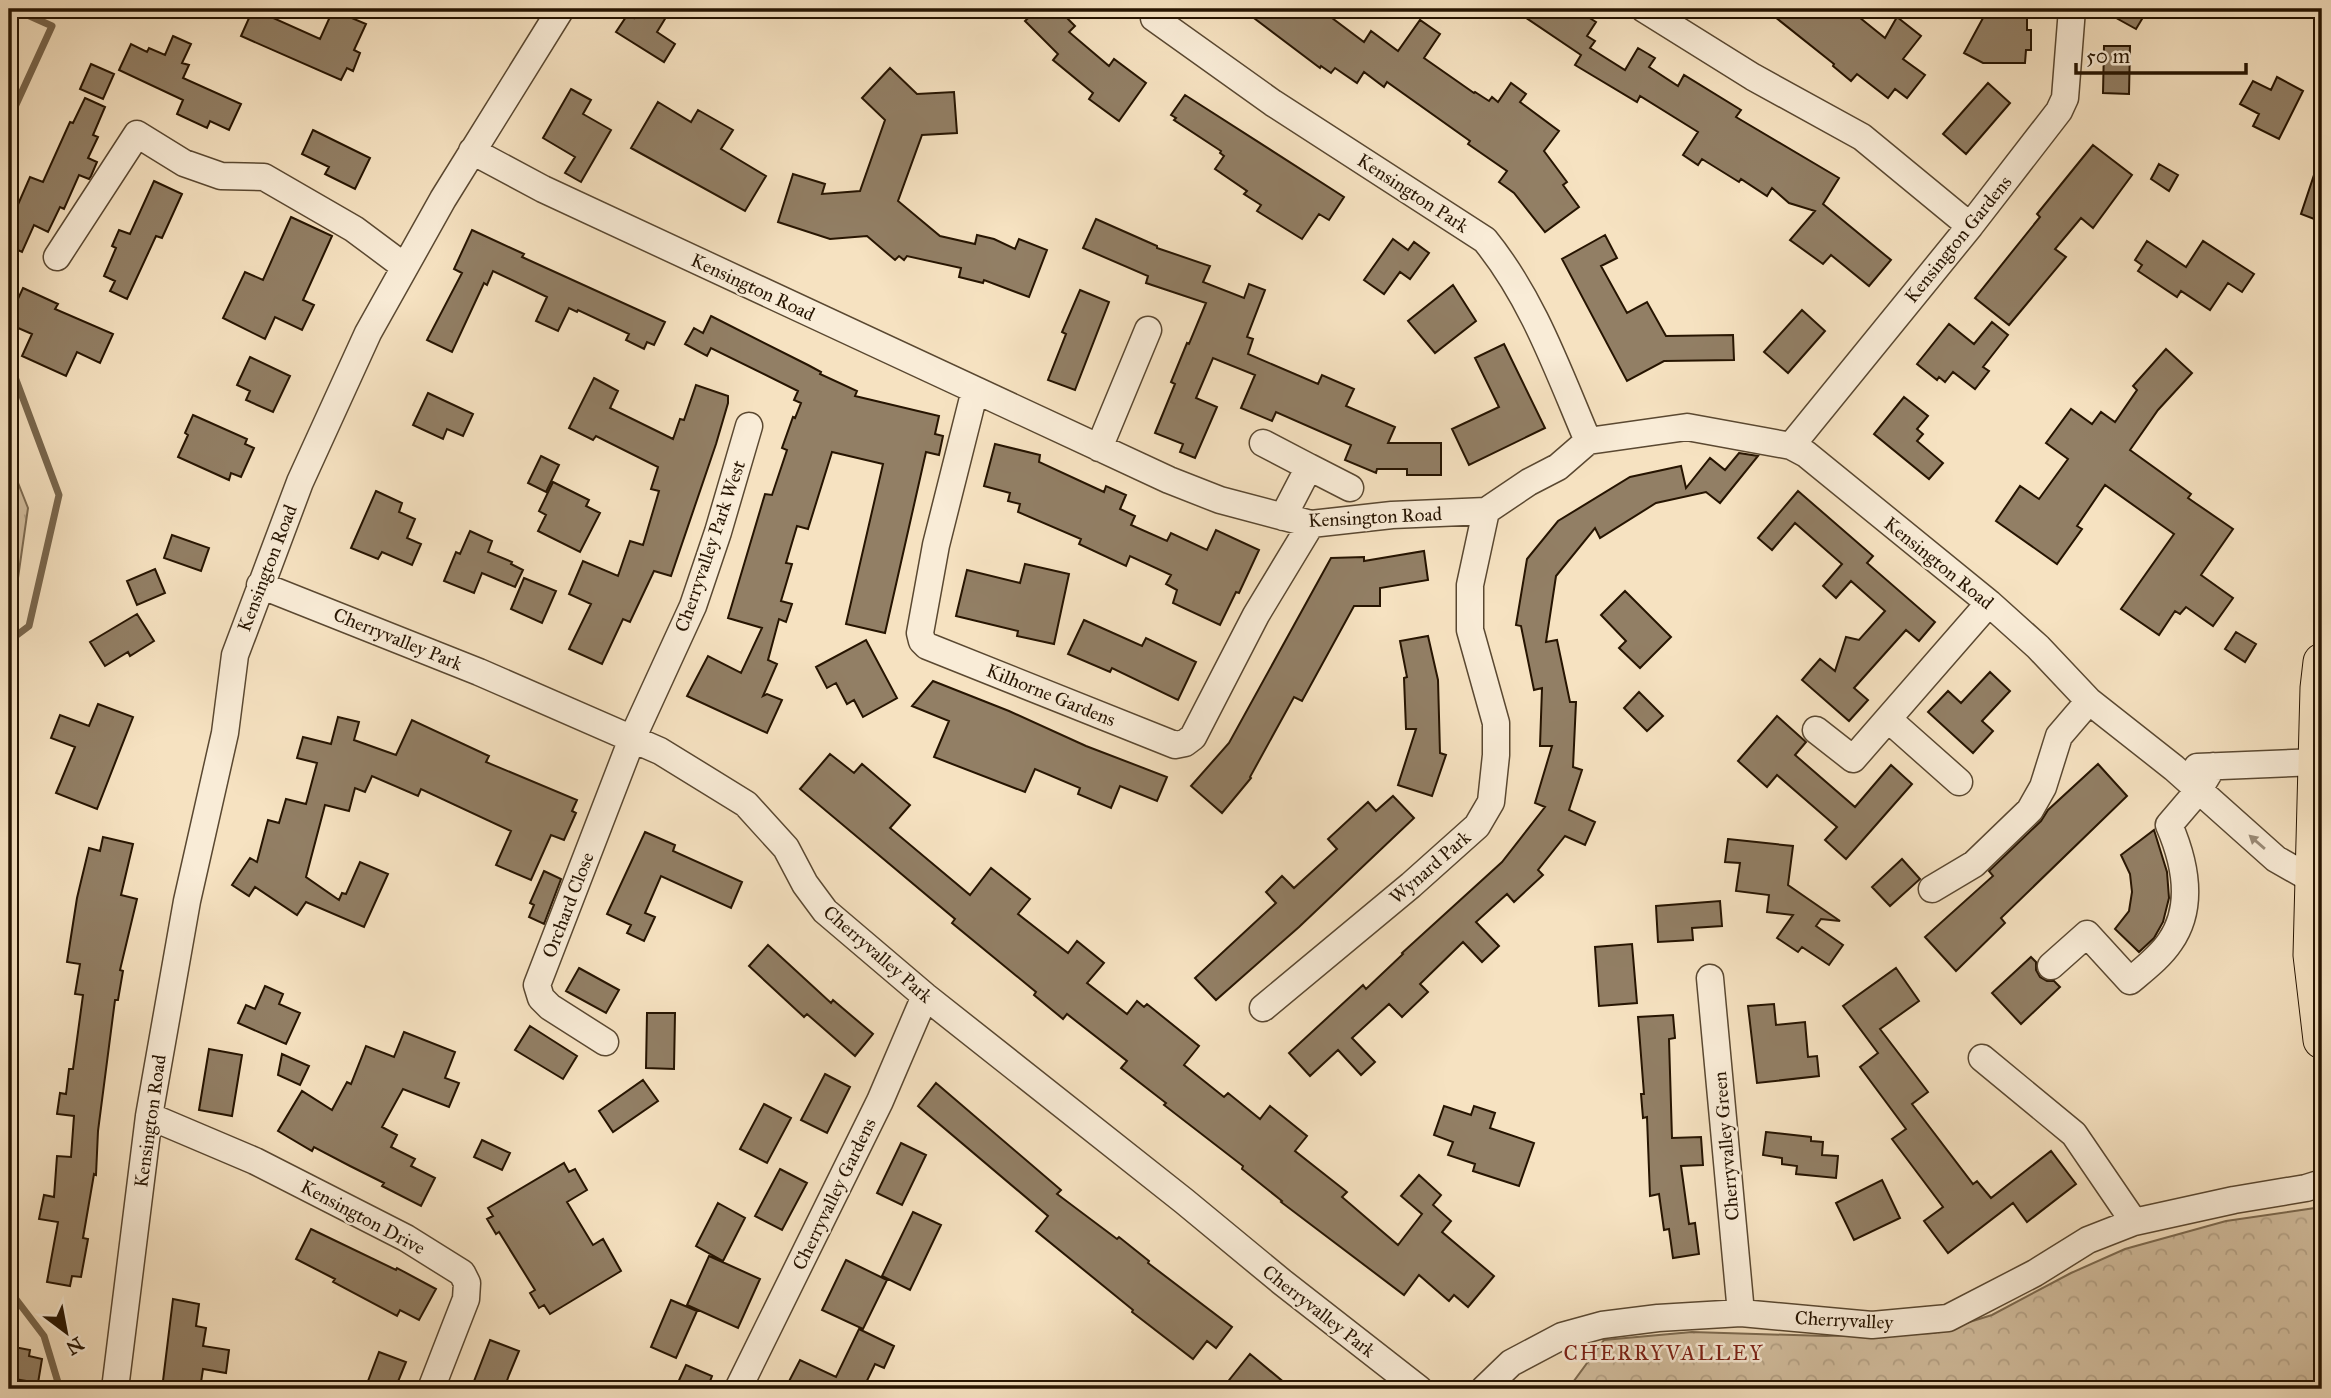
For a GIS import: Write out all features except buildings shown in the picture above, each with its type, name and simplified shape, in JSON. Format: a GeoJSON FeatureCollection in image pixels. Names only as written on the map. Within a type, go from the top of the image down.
{"type":"FeatureCollection","features":[{"type":"Feature","properties":{"kind":"highway"},"geometry":{"type":"LineString","coordinates":[[2322,662],[2319,688],[2312,956],[2322,1040]]}},
{"type":"Feature","properties":{"kind":"street"},"geometry":{"type":"LineString","coordinates":[[472,151],[561,9]]}},
{"type":"Feature","properties":{"kind":"street"},"geometry":{"type":"LineString","coordinates":[[1644,9],[1753,77],[1863,136],[1970,226]]}},
{"type":"Feature","properties":{"kind":"street","name":"Kensington Gardens"},"geometry":{"type":"LineString","coordinates":[[1791,446],[1970,226],[2059,111],[2065,97],[2072,9]]}},
{"type":"Feature","properties":{"kind":"street","name":"Kensington Park"},"geometry":{"type":"LineString","coordinates":[[1154,18],[1273,103],[1485,240],[1533,312],[1588,441]]}},
{"type":"Feature","properties":{"kind":"street"},"geometry":{"type":"LineString","coordinates":[[57,257],[137,134],[184,163],[221,176],[264,177],[354,229],[405,267]]}},
{"type":"Feature","properties":{"kind":"street","name":"Kensington Road"},"geometry":{"type":"LineString","coordinates":[[115,1389],[149,1116],[187,901],[225,733],[235,655],[300,481],[368,333],[472,151],[543,189],[1099,448],[1220,500],[1311,524],[1392,515],[1486,511]]}},
{"type":"Feature","properties":{"kind":"street"},"geometry":{"type":"LineString","coordinates":[[1099,448],[1148,330]]}},
{"type":"Feature","properties":{"kind":"street","name":"Kilhorne Gardens"},"geometry":{"type":"LineString","coordinates":[[975,390],[936,545],[920,633],[922,641],[927,646],[1162,740],[1175,745],[1185,743],[1193,737],[1256,615],[1311,524]]}},
{"type":"Feature","properties":{"kind":"street","name":"Cherryvalley Park West"},"geometry":{"type":"LineString","coordinates":[[632,740],[694,606],[719,532],[748,426]]}},
{"type":"Feature","properties":{"kind":"street","name":"Kensington Road"},"geometry":{"type":"LineString","coordinates":[[1588,441],[1687,427],[1791,446],[1806,454],[1989,603],[2038,647],[2089,701],[2174,768],[2276,859],[2313,880]]}},
{"type":"Feature","properties":{"kind":"street"},"geometry":{"type":"LineString","coordinates":[[1486,511],[1529,482],[1558,467],[1588,441]]}},
{"type":"Feature","properties":{"kind":"street"},"geometry":{"type":"LineString","coordinates":[[1263,443],[1350,488]]}},
{"type":"Feature","properties":{"kind":"street"},"geometry":{"type":"LineString","coordinates":[[1283,517],[1309,467]]}},
{"type":"Feature","properties":{"kind":"street","name":"Wynard Park"},"geometry":{"type":"LineString","coordinates":[[1264,1008],[1477,826],[1490,802],[1496,755],[1496,723],[1470,630],[1470,585],[1486,511]]}},
{"type":"Feature","properties":{"kind":"street","name":"Cherryvalley Park"},"geometry":{"type":"LineString","coordinates":[[260,585],[479,672],[660,751],[746,804],[786,848],[805,884],[825,911],[925,996],[1419,1389]]}},
{"type":"Feature","properties":{"kind":"street"},"geometry":{"type":"LineString","coordinates":[[1816,730],[1853,759],[1989,603]]}},
{"type":"Feature","properties":{"kind":"street"},"geometry":{"type":"LineString","coordinates":[[1932,889],[1974,864],[2030,810],[2043,787],[2059,736],[2089,701]]}},
{"type":"Feature","properties":{"kind":"street"},"geometry":{"type":"LineString","coordinates":[[1888,719],[1959,782]]}},
{"type":"Feature","properties":{"kind":"street","name":"Orchard Close"},"geometry":{"type":"LineString","coordinates":[[605,1042],[550,1007],[541,998],[537,985],[632,740]]}},
{"type":"Feature","properties":{"kind":"street"},"geometry":{"type":"LineString","coordinates":[[2174,768],[2317,762]]}},
{"type":"Feature","properties":{"kind":"street"},"geometry":{"type":"LineString","coordinates":[[2051,966],[2087,934],[2130,981],[2171,941],[2182,916],[2186,893],[2178,846],[2169,825],[2198,791],[2213,766]]}},
{"type":"Feature","properties":{"kind":"street","name":"Cherryvalley Green"},"geometry":{"type":"LineString","coordinates":[[1710,978],[1741,1313]]}},
{"type":"Feature","properties":{"kind":"street","name":"Cherryvalley Gardens"},"geometry":{"type":"LineString","coordinates":[[738,1389],[880,1101],[925,996]]}},
{"type":"Feature","properties":{"kind":"street"},"geometry":{"type":"LineString","coordinates":[[1982,1058],[2074,1134],[2134,1222]]}},
{"type":"Feature","properties":{"kind":"street","name":"Kensington Drive"},"geometry":{"type":"LineString","coordinates":[[149,1116],[255,1161],[406,1238],[462,1273],[467,1283],[466,1298],[431,1389]]}},
{"type":"Feature","properties":{"kind":"street","name":"Cherryvalley"},"geometry":{"type":"LineString","coordinates":[[1484,1389],[1511,1363],[1562,1336],[1602,1325],[1741,1313],[1872,1325],[1948,1318],[2035,1273],[2088,1240],[2134,1222],[2322,1183]]}},
{"type":"Feature","properties":{"kind":"green space"},"geometry":{"type":"Polygon","coordinates":[[[9,460],[28,508],[14,606],[9,617],[9,460]]]}},
{"type":"Feature","properties":{"kind":"green space"},"geometry":{"type":"Polygon","coordinates":[[[2322,1207],[2322,1389],[1578,1389],[1571,1385],[1604,1340],[1692,1332],[1826,1336],[1934,1333],[1992,1315],[2071,1273],[2125,1249],[2226,1221],[2322,1207]]]}},
{"type":"Feature","properties":{"kind":"waterway"},"geometry":{"type":"LineString","coordinates":[[9,120],[52,26],[14,9]]}},
{"type":"Feature","properties":{"kind":"waterway"},"geometry":{"type":"LineString","coordinates":[[9,361],[59,495],[29,626],[9,641]]}},
{"type":"Feature","properties":{"kind":"waterway"},"geometry":{"type":"LineString","coordinates":[[9,1290],[44,1336],[60,1389]]}},
{"type":"Feature","properties":{"kind":"district","name":"CHERRYVALLEY"},"geometry":{"type":"Point","coordinates":[1664,1353]}}]}
